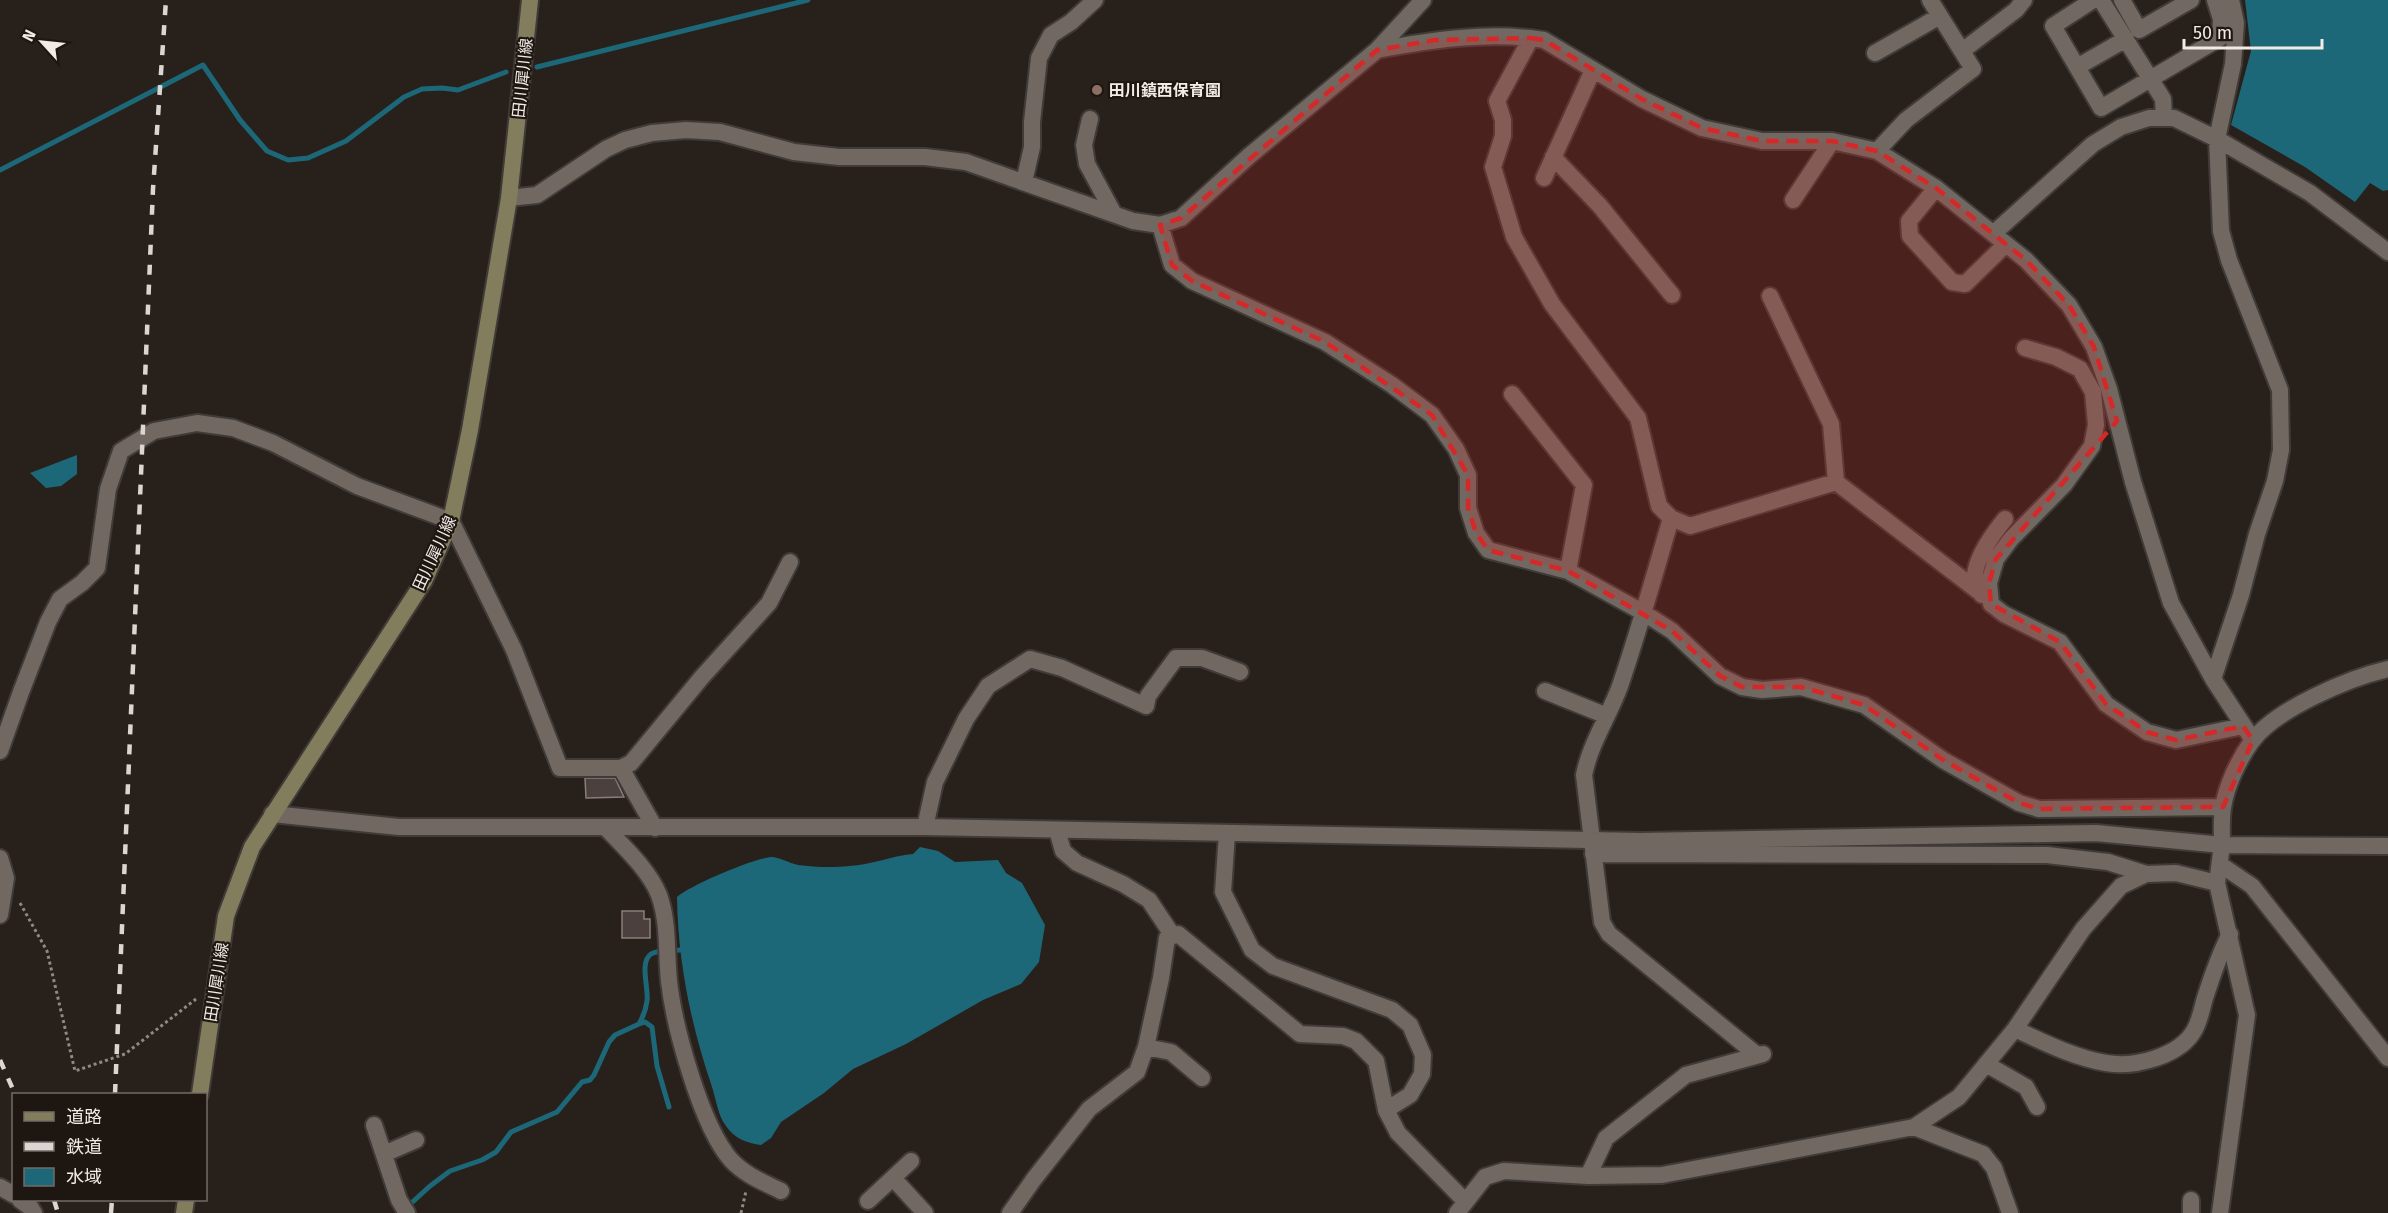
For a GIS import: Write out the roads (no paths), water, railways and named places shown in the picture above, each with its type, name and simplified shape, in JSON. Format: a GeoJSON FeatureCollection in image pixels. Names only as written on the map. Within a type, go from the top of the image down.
{"type":"FeatureCollection","features":[{"type":"Feature","properties":{"kind":"main road","name":"田川犀川線"},"geometry":{"type":"LineString","coordinates":[[200,1093],[226,916],[252,847],[424,581],[451,521],[470,430],[510,198],[530,0]]}},
{"type":"Feature","properties":{"kind":"street"},"geometry":{"type":"LineString","coordinates":[[1024,182],[1032,147],[1032,122],[1040,58],[1052,35],[1071,22],[1095,0]]}},
{"type":"Feature","properties":{"kind":"street"},"geometry":{"type":"LineString","coordinates":[[510,198],[537,195],[606,149],[625,140],[686,130],[720,132],[795,152],[839,157],[925,157],[966,162],[1133,221],[1160,225],[1181,218],[1249,156],[1377,50],[1423,0]]}},
{"type":"Feature","properties":{"kind":"street"},"geometry":{"type":"LineString","coordinates":[[1877,151],[1906,120],[1973,69],[1930,0]]}},
{"type":"Feature","properties":{"kind":"street"},"geometry":{"type":"LineString","coordinates":[[1962,51],[2016,10],[2024,0]]}},
{"type":"Feature","properties":{"kind":"street"},"geometry":{"type":"LineString","coordinates":[[2093,0],[2053,26],[2101,108],[2220,38],[2221,19],[2216,0]]}},
{"type":"Feature","properties":{"kind":"street"},"geometry":{"type":"LineString","coordinates":[[2101,0],[2163,99],[2164,118]]}},
{"type":"Feature","properties":{"kind":"street"},"geometry":{"type":"LineString","coordinates":[[2122,0],[2139,30],[2191,0]]}},
{"type":"Feature","properties":{"kind":"street"},"geometry":{"type":"LineString","coordinates":[[2212,679],[2241,596],[2257,534],[2275,481],[2281,450],[2280,390],[2229,260],[2221,231],[2217,139],[2233,64],[2236,23],[2231,0]]}},
{"type":"Feature","properties":{"kind":"street"},"geometry":{"type":"LineString","coordinates":[[1875,53],[1940,16]]}},
{"type":"Feature","properties":{"kind":"street"},"geometry":{"type":"LineString","coordinates":[[1377,50],[1435,39],[1531,38],[1544,40],[1642,99],[1702,128],[1762,141],[1832,141],[1877,151],[1936,188],[2000,238],[2026,260],[2069,305],[2094,347],[2133,483],[2171,603],[2212,679],[2253,740]]}},
{"type":"Feature","properties":{"kind":"street"},"geometry":{"type":"LineString","coordinates":[[1531,38],[1497,102],[1503,120],[1503,136],[1493,167],[1514,237],[1552,304],[1638,418],[1659,506],[1671,518],[1690,526],[1836,482]]}},
{"type":"Feature","properties":{"kind":"street"},"geometry":{"type":"LineString","coordinates":[[2077,67],[2126,39]]}},
{"type":"Feature","properties":{"kind":"street"},"geometry":{"type":"LineString","coordinates":[[1544,178],[1593,69]]}},
{"type":"Feature","properties":{"kind":"street"},"geometry":{"type":"LineString","coordinates":[[1936,188],[1909,221],[1910,236],[1952,282],[1965,284],[2000,238],[2093,144],[2121,127],[2149,118],[2174,118],[2217,139],[2310,193],[2388,252]]}},
{"type":"Feature","properties":{"kind":"street"},"geometry":{"type":"LineString","coordinates":[[1090,119],[1084,145],[1087,164],[1114,214]]}},
{"type":"Feature","properties":{"kind":"street"},"geometry":{"type":"LineString","coordinates":[[1792,200],[1832,141]]}},
{"type":"Feature","properties":{"kind":"street"},"geometry":{"type":"LineString","coordinates":[[1553,157],[1600,206],[1671,295]]}},
{"type":"Feature","properties":{"kind":"street"},"geometry":{"type":"LineString","coordinates":[[1160,225],[1172,265],[1192,281],[1325,342],[1392,385],[1432,415],[1456,449],[1468,474],[1468,508],[1476,534],[1488,550],[1568,571],[1672,631],[1720,675],[1735,683],[1762,690],[1801,687],[1864,705],[1943,760],[2019,803],[2039,809],[2223,807]]}},
{"type":"Feature","properties":{"kind":"street"},"geometry":{"type":"LineString","coordinates":[[1770,296],[1831,423],[1836,482],[2004,614],[2060,642],[2106,704],[2147,732],[2176,740],[2243,726]]}},
{"type":"Feature","properties":{"kind":"street"},"geometry":{"type":"LineString","coordinates":[[2025,348],[2056,357],[2080,369],[2093,392],[2096,425],[2092,446]]}},
{"type":"Feature","properties":{"kind":"street"},"geometry":{"type":"LineString","coordinates":[[1512,394],[1584,485],[1568,571]]}},
{"type":"Feature","properties":{"kind":"street"},"geometry":{"type":"LineString","coordinates":[[1991,604],[1989,583],[1996,559],[2011,539],[2064,485],[2092,446],[2117,421]]}},
{"type":"Feature","properties":{"kind":"street"},"geometry":{"type":"LineString","coordinates":[[0,751],[4,725],[60,599],[82,584],[97,568],[108,489],[121,451],[154,431],[197,423],[233,428],[273,442],[357,486],[451,521],[514,650],[560,768],[621,768],[631,763],[702,677],[769,603],[776,594],[790,562]]}},
{"type":"Feature","properties":{"kind":"street"},"geometry":{"type":"LineString","coordinates":[[1588,1176],[1606,1138],[1686,1075],[1761,1054],[1609,933],[1602,922],[1584,775],[1587,761],[1619,688],[1644,613],[1671,518]]}},
{"type":"Feature","properties":{"kind":"street"},"geometry":{"type":"LineString","coordinates":[[1977,591],[1975,574],[1980,554],[2005,519]]}},
{"type":"Feature","properties":{"kind":"street"},"geometry":{"type":"LineString","coordinates":[[925,827],[935,782],[966,719],[988,686],[1030,659],[1062,668],[1146,706],[1148,696],[1176,658],[1202,658],[1240,672]]}},
{"type":"Feature","properties":{"kind":"street"},"geometry":{"type":"LineString","coordinates":[[2220,1213],[2247,1015],[2217,884],[2221,865],[2223,807],[2236,769],[2253,740],[2275,720],[2317,696],[2364,675],[2388,669]]}},
{"type":"Feature","properties":{"kind":"street"},"geometry":{"type":"LineString","coordinates":[[1545,691],[1606,716]]}},
{"type":"Feature","properties":{"kind":"street"},"geometry":{"type":"LineString","coordinates":[[621,768],[655,828]]}},
{"type":"Feature","properties":{"kind":"street"},"geometry":{"type":"LineString","coordinates":[[272,814],[399,827],[925,827],[1227,833],[1592,847],[2047,855],[2108,862],[2146,874],[2176,873],[2217,884]]}},
{"type":"Feature","properties":{"kind":"street"},"geometry":{"type":"LineString","coordinates":[[606,828],[641,868],[658,894],[667,926],[671,993],[687,1060],[698,1096],[716,1136],[731,1159],[749,1175],[781,1191]]}},
{"type":"Feature","properties":{"kind":"street"},"geometry":{"type":"LineString","coordinates":[[1057,830],[1063,851],[1077,863],[1123,884],[1149,900],[1173,936]]}},
{"type":"Feature","properties":{"kind":"street"},"geometry":{"type":"LineString","coordinates":[[1227,833],[1222,892],[1251,950],[1274,966],[1392,1010],[1410,1025],[1423,1055],[1422,1074],[1410,1095],[1386,1110]]}},
{"type":"Feature","properties":{"kind":"street"},"geometry":{"type":"LineString","coordinates":[[1592,847],[2096,833],[2222,845],[2388,846]]}},
{"type":"Feature","properties":{"kind":"street"},"geometry":{"type":"LineString","coordinates":[[0,858],[3,877],[0,915]]}},
{"type":"Feature","properties":{"kind":"street"},"geometry":{"type":"LineString","coordinates":[[2221,865],[2252,886],[2388,1058]]}},
{"type":"Feature","properties":{"kind":"street"},"geometry":{"type":"LineString","coordinates":[[1010,1213],[1089,1109],[1137,1072],[1146,1047],[1167,938],[1178,934],[1300,1034],[1343,1036],[1356,1041],[1376,1061],[1386,1110],[1398,1133],[1461,1207],[1485,1177],[1504,1171],[1588,1176],[1662,1175],[1914,1128],[1959,1097],[2015,1029],[2083,929],[2101,907],[2121,886],[2146,874]]}},
{"type":"Feature","properties":{"kind":"street"},"geometry":{"type":"LineString","coordinates":[[2015,1029],[2053,1047],[2106,1063],[2140,1062],[2172,1052],[2186,1043],[2195,1028],[2218,957],[2230,934]]}},
{"type":"Feature","properties":{"kind":"street"},"geometry":{"type":"LineString","coordinates":[[1146,1047],[1171,1052],[1202,1078]]}},
{"type":"Feature","properties":{"kind":"street"},"geometry":{"type":"LineString","coordinates":[[1986,1064],[2026,1087],[2037,1107]]}},
{"type":"Feature","properties":{"kind":"street"},"geometry":{"type":"LineString","coordinates":[[374,1125],[403,1206]]}},
{"type":"Feature","properties":{"kind":"street"},"geometry":{"type":"LineString","coordinates":[[1914,1128],[1983,1154],[1994,1168],[2010,1213]]}},
{"type":"Feature","properties":{"kind":"street"},"geometry":{"type":"LineString","coordinates":[[384,1154],[416,1140]]}},
{"type":"Feature","properties":{"kind":"street"},"geometry":{"type":"LineString","coordinates":[[868,1201],[911,1161]]}},
{"type":"Feature","properties":{"kind":"street"},"geometry":{"type":"LineString","coordinates":[[892,1178],[925,1213]]}},
{"type":"Feature","properties":{"kind":"street"},"geometry":{"type":"LineString","coordinates":[[21,1201],[34,1213]]}},
{"type":"Feature","properties":{"kind":"water"},"geometry":{"type":"Polygon","coordinates":[[[2245,0],[2388,0],[2388,190],[2383,191],[2370,183],[2355,202],[2305,167],[2231,125],[2251,51],[2245,0]]]}},
{"type":"Feature","properties":{"kind":"water"},"geometry":{"type":"Polygon","coordinates":[[[77,455],[77,474],[61,486],[46,488],[30,473],[77,455]]]}},
{"type":"Feature","properties":{"kind":"water"},"geometry":{"type":"Polygon","coordinates":[[[920,847],[938,851],[955,862],[998,860],[1006,873],[1022,883],[1045,925],[1039,962],[1021,984],[983,1000],[906,1044],[853,1069],[824,1093],[781,1122],[771,1138],[761,1145],[746,1142],[737,1137],[723,1122],[698,1040],[683,970],[677,897],[737,867],[771,857],[804,866],[843,867],[913,854],[920,847]]]}},
{"type":"Feature","properties":{"kind":"waterway"},"geometry":{"type":"LineString","coordinates":[[537,67],[808,0]]}},
{"type":"Feature","properties":{"kind":"waterway"},"geometry":{"type":"LineString","coordinates":[[0,170],[203,65],[240,120],[267,151],[288,160],[308,158],[346,141],[404,97],[422,89],[458,90],[506,72]]}},
{"type":"Feature","properties":{"kind":"waterway"},"geometry":{"type":"LineString","coordinates":[[406,1208],[450,1171],[482,1160],[496,1152],[511,1132],[557,1112],[582,1082],[590,1080],[594,1075],[609,1042],[615,1035],[639,1024],[647,1001],[645,969],[647,958],[657,952],[680,950]]}},
{"type":"Feature","properties":{"kind":"waterway"},"geometry":{"type":"LineString","coordinates":[[639,1024],[645,1022],[652,1027],[657,1066],[669,1107]]}},
{"type":"Feature","properties":{"kind":"railway"},"geometry":{"type":"LineString","coordinates":[[115,1093],[153,189],[166,0]]}},
{"type":"Feature","properties":{"kind":"railway"},"geometry":{"type":"LineString","coordinates":[[0,1060],[15,1093]]}},
{"type":"Feature","properties":{"kind":"railway"},"geometry":{"type":"LineString","coordinates":[[54,1201],[58,1213]]}},
{"type":"Feature","properties":{"kind":"railway"},"geometry":{"type":"LineString","coordinates":[[111,1213],[112,1201]]}},
{"type":"Feature","properties":{"kind":"place","name":"田川鎮西保育園"},"geometry":{"type":"Point","coordinates":[1097,90]}}]}
